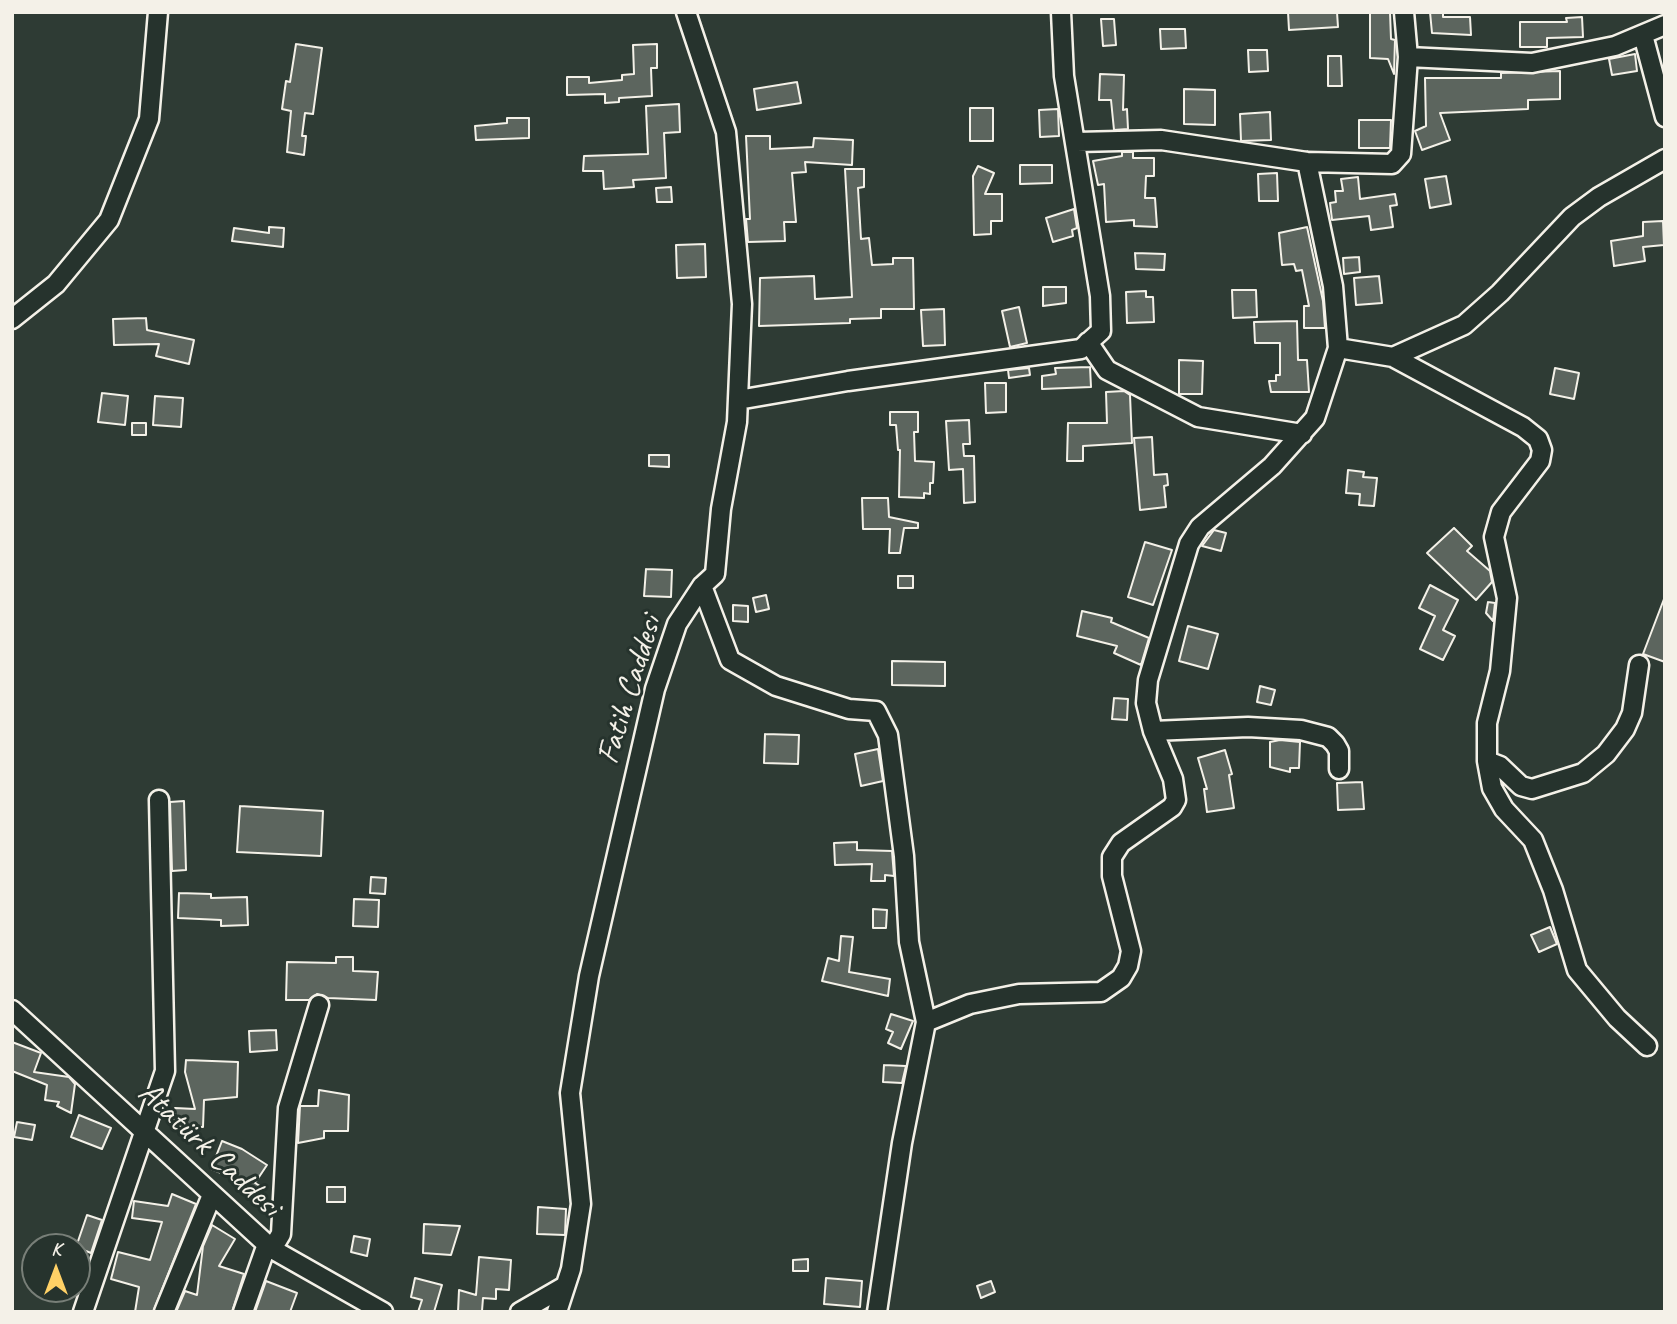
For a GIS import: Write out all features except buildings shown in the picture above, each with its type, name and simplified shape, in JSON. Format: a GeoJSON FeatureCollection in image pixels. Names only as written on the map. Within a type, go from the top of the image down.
{"type":"FeatureCollection","features":[{"type":"Feature","properties":{"kind":"street"},"geometry":{"type":"LineString","coordinates":[[12,319],[57,284],[109,220],[149,119],[158,12]]}},
{"type":"Feature","properties":{"kind":"street","name":"Fatih Caddesi"},"geometry":{"type":"LineString","coordinates":[[557,1312],[565,1286],[581,1204],[570,1093],[589,976],[655,689],[677,624],[702,586],[715,574],[721,509],[738,400],[742,304],[726,132],[686,12]]}},
{"type":"Feature","properties":{"kind":"street"},"geometry":{"type":"LineString","coordinates":[[738,400],[874,377],[1081,349],[1101,331],[1100,296],[1077,142],[1064,76],[1061,12]]}},
{"type":"Feature","properties":{"kind":"street"},"geometry":{"type":"LineString","coordinates":[[1077,142],[1161,140],[1307,163],[1392,164],[1401,154],[1408,57],[1404,12]]}},
{"type":"Feature","properties":{"kind":"street"},"geometry":{"type":"LineString","coordinates":[[1408,57],[1532,63],[1615,46],[1665,25]]}},
{"type":"Feature","properties":{"kind":"street"},"geometry":{"type":"LineString","coordinates":[[1643,35],[1665,117]]}},
{"type":"Feature","properties":{"kind":"street"},"geometry":{"type":"LineString","coordinates":[[1393,357],[1464,325],[1500,293],[1572,217],[1599,197],[1665,159]]}},
{"type":"Feature","properties":{"kind":"street"},"geometry":{"type":"LineString","coordinates":[[926,1022],[970,1004],[1019,994],[1101,992],[1121,978],[1131,951],[1112,876],[1112,857],[1121,843],[1172,807],[1176,800],[1174,779],[1153,731],[1146,703],[1148,680],[1189,544],[1200,527],[1272,466],[1315,418],[1338,348],[1333,286],[1307,163]]}},
{"type":"Feature","properties":{"kind":"street"},"geometry":{"type":"LineString","coordinates":[[1088,342],[1107,370],[1198,417],[1302,434]]}},
{"type":"Feature","properties":{"kind":"street"},"geometry":{"type":"LineString","coordinates":[[1338,348],[1393,357],[1523,427],[1538,439],[1542,450],[1540,461],[1502,512],[1494,537],[1507,598],[1500,671],[1487,723],[1487,761],[1492,788],[1504,809],[1533,840],[1553,890],[1577,970],[1617,1018],[1647,1046]]}},
{"type":"Feature","properties":{"kind":"street"},"geometry":{"type":"LineString","coordinates":[[702,586],[730,660],[776,686],[849,709],[876,711],[888,735],[895,771],[909,942],[926,1022],[902,1143],[877,1312]]}},
{"type":"Feature","properties":{"kind":"street"},"geometry":{"type":"LineString","coordinates":[[1487,761],[1500,766],[1521,786],[1532,789],[1583,773],[1606,754],[1625,729],[1632,713],[1639,664]]}},
{"type":"Feature","properties":{"kind":"street"},"geometry":{"type":"LineString","coordinates":[[1153,731],[1248,727],[1301,730],[1328,737],[1335,744],[1339,751],[1339,769]]}},
{"type":"Feature","properties":{"kind":"street"},"geometry":{"type":"LineString","coordinates":[[83,1312],[165,1071],[159,800]]}},
{"type":"Feature","properties":{"kind":"street"},"geometry":{"type":"LineString","coordinates":[[243,1312],[270,1246],[281,1234],[288,1108],[319,1005]]}},
{"type":"Feature","properties":{"kind":"street","name":"Atatürk Caddesi"},"geometry":{"type":"LineString","coordinates":[[12,1010],[270,1246],[383,1312]]}},
{"type":"Feature","properties":{"kind":"street"},"geometry":{"type":"LineString","coordinates":[[164,1312],[212,1195]]}},
{"type":"Feature","properties":{"kind":"street"},"geometry":{"type":"LineString","coordinates":[[520,1312],[565,1286]]}}]}
